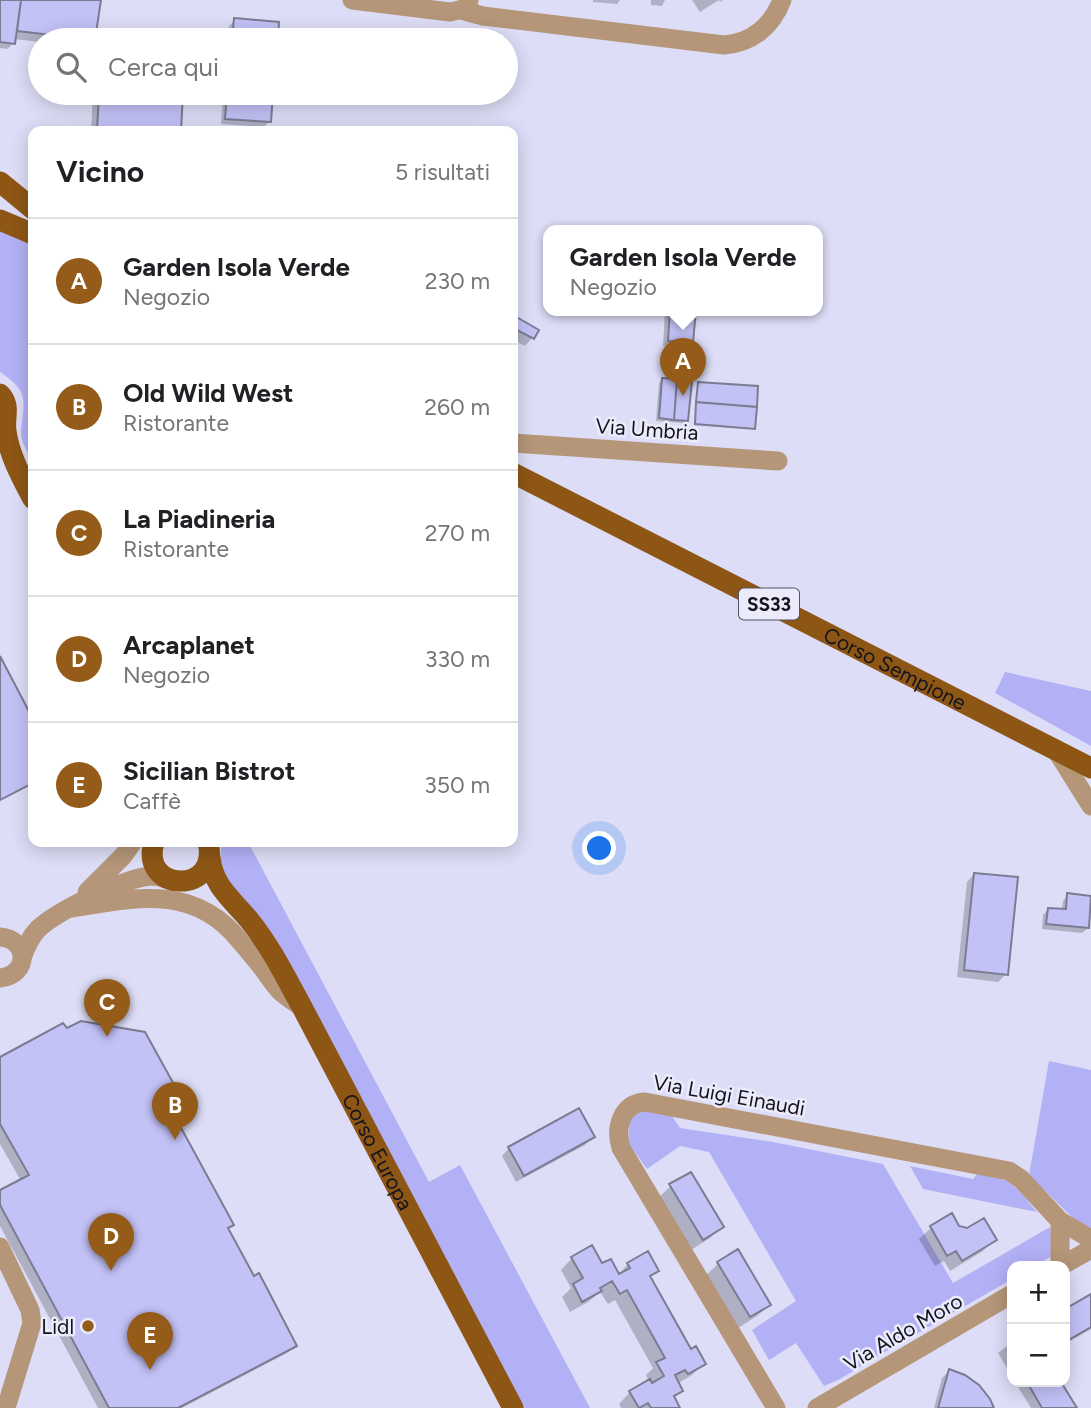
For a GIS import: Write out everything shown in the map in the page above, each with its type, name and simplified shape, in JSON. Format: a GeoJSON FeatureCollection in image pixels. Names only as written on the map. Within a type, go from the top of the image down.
{"type":"FeatureCollection","features":[{"type":"Feature","properties":{"kind":"main road"},"geometry":{"type":"LineString","coordinates":[[0,182],[28,205]]}},
{"type":"Feature","properties":{"kind":"main road"},"geometry":{"type":"LineString","coordinates":[[0,220],[28,232]]}},
{"type":"Feature","properties":{"kind":"main road"},"geometry":{"type":"LineString","coordinates":[[0,394],[7,406],[3,424],[8,442],[28,490]]}},
{"type":"Feature","properties":{"kind":"main road"},"geometry":{"type":"LineString","coordinates":[[0,448],[19,473]]}},
{"type":"Feature","properties":{"kind":"main road","name":"Corso Sempione"},"geometry":{"type":"LineString","coordinates":[[518,476],[1091,768]]}},
{"type":"Feature","properties":{"kind":"main road"},"geometry":{"type":"LineString","coordinates":[[148,847],[154,864],[162,875],[174,880],[197,877],[207,864],[209,849]]}},
{"type":"Feature","properties":{"kind":"main road","name":"Corso Europa"},"geometry":{"type":"LineString","coordinates":[[209,849],[214,874],[233,904]]}},
{"type":"Feature","properties":{"kind":"main road","name":"Corso Europa"},"geometry":{"type":"LineString","coordinates":[[174,880],[204,886],[233,904],[250,921],[274,958],[511,1407]]}},
{"type":"Feature","properties":{"kind":"street"},"geometry":{"type":"LineString","coordinates":[[352,0],[442,12],[465,5],[483,16],[724,45],[745,41],[761,31],[772,20],[782,0]]}},
{"type":"Feature","properties":{"kind":"street","name":"Via Umbria"},"geometry":{"type":"LineString","coordinates":[[518,443],[778,461]]}},
{"type":"Feature","properties":{"kind":"street"},"geometry":{"type":"LineString","coordinates":[[1056,750],[1091,758]]}},
{"type":"Feature","properties":{"kind":"street"},"geometry":{"type":"LineString","coordinates":[[1056,750],[1091,806]]}},
{"type":"Feature","properties":{"kind":"street"},"geometry":{"type":"LineString","coordinates":[[71,908],[123,856],[138,847]]}},
{"type":"Feature","properties":{"kind":"street"},"geometry":{"type":"LineString","coordinates":[[114,886],[136,868],[144,847]]}},
{"type":"Feature","properties":{"kind":"street"},"geometry":{"type":"LineString","coordinates":[[0,937],[45,923],[114,886],[151,876],[174,880]]}},
{"type":"Feature","properties":{"kind":"street"},"geometry":{"type":"LineString","coordinates":[[71,908],[138,898],[176,900],[195,906],[231,930],[279,990],[302,1007]]}},
{"type":"Feature","properties":{"kind":"street"},"geometry":{"type":"LineString","coordinates":[[22,958],[32,937],[45,923]]}},
{"type":"Feature","properties":{"kind":"street"},"geometry":{"type":"LineString","coordinates":[[0,937],[14,941],[22,951],[21,965],[4,979]]}},
{"type":"Feature","properties":{"kind":"street","name":"Via Luigi Einaudi"},"geometry":{"type":"LineString","coordinates":[[776,1408],[621,1148],[618,1138],[620,1121],[624,1113],[638,1102],[1009,1171],[1021,1179],[1060,1221],[1091,1239]]}},
{"type":"Feature","properties":{"kind":"street"},"geometry":{"type":"LineString","coordinates":[[1060,1221],[1060,1261]]}},
{"type":"Feature","properties":{"kind":"street"},"geometry":{"type":"LineString","coordinates":[[0,1247],[32,1317],[31,1331],[6,1408]]}},
{"type":"Feature","properties":{"kind":"street"},"geometry":{"type":"LineString","coordinates":[[1069,1261],[1091,1249]]}},
{"type":"Feature","properties":{"kind":"street","name":"Via Aldo Moro"},"geometry":{"type":"LineString","coordinates":[[817,1408],[1007,1297]]}},
{"type":"Feature","properties":{"kind":"shaded area"},"geometry":{"type":"Polygon","coordinates":[[[0,226],[28,240],[28,453],[21,435],[24,404],[21,391],[0,372],[0,226]]]}},
{"type":"Feature","properties":{"kind":"shaded area"},"geometry":{"type":"Polygon","coordinates":[[[1005,672],[1091,691],[1091,746],[995,693],[1005,672]]]}},
{"type":"Feature","properties":{"kind":"shaded area"},"geometry":{"type":"Polygon","coordinates":[[[221,847],[251,847],[429,1182],[460,1165],[590,1408],[522,1408],[227,882],[221,862],[221,847]]]}},
{"type":"Feature","properties":{"kind":"shaded area"},"geometry":{"type":"Polygon","coordinates":[[[1049,1061],[1091,1070],[1091,1228],[1075,1220],[1029,1175],[1049,1061]]]}},
{"type":"Feature","properties":{"kind":"shaded area"},"geometry":{"type":"Polygon","coordinates":[[[640,1108],[670,1113],[680,1128],[773,1142],[883,1164],[953,1283],[1050,1227],[1054,1255],[1043,1261],[1007,1261],[1007,1282],[824,1386],[796,1343],[769,1360],[752,1330],[796,1301],[709,1152],[680,1146],[647,1169],[628,1143],[630,1118],[640,1108]]]}},
{"type":"Feature","properties":{"kind":"shaded area"},"geometry":{"type":"Polygon","coordinates":[[[910,1166],[973,1179],[977,1174],[1002,1179],[1018,1190],[1037,1212],[923,1189],[910,1166]]]}},
{"type":"Feature","properties":{"kind":"building"},"geometry":{"type":"Polygon","coordinates":[[[0,0],[21,0],[15,44],[0,42],[0,0]]]}},
{"type":"Feature","properties":{"kind":"building"},"geometry":{"type":"Polygon","coordinates":[[[21,0],[101,0],[97,28],[28,28],[28,32],[17,31],[21,0]]]}},
{"type":"Feature","properties":{"kind":"building"},"geometry":{"type":"Polygon","coordinates":[[[234,18],[279,22],[279,28],[233,28],[234,18]]]}},
{"type":"Feature","properties":{"kind":"building"},"geometry":{"type":"Polygon","coordinates":[[[98,105],[182,105],[181,126],[97,126],[98,105]]]}},
{"type":"Feature","properties":{"kind":"building"},"geometry":{"type":"Polygon","coordinates":[[[226,105],[272,105],[271,122],[225,119],[226,105]]]}},
{"type":"Feature","properties":{"kind":"building"},"geometry":{"type":"Polygon","coordinates":[[[670,316],[695,316],[693,342],[668,341],[670,316]]]}},
{"type":"Feature","properties":{"kind":"building"},"geometry":{"type":"Polygon","coordinates":[[[518,318],[539,330],[534,339],[518,331],[518,318]]]}},
{"type":"Feature","properties":{"kind":"building"},"geometry":{"type":"Polygon","coordinates":[[[662,378],[677,379],[674,420],[659,418],[662,378]]]}},
{"type":"Feature","properties":{"kind":"building"},"geometry":{"type":"Polygon","coordinates":[[[677,379],[692,381],[688,421],[674,420],[677,379]]]}},
{"type":"Feature","properties":{"kind":"building"},"geometry":{"type":"Polygon","coordinates":[[[698,382],[758,386],[757,407],[696,402],[698,382]]]}},
{"type":"Feature","properties":{"kind":"building"},"geometry":{"type":"Polygon","coordinates":[[[696,402],[757,407],[755,429],[695,424],[696,402]]]}},
{"type":"Feature","properties":{"kind":"building"},"geometry":{"type":"Polygon","coordinates":[[[0,656],[28,709],[28,786],[0,800],[0,656]]]}},
{"type":"Feature","properties":{"kind":"building"},"geometry":{"type":"Polygon","coordinates":[[[974,873],[1018,877],[1008,975],[964,970],[974,873]]]}},
{"type":"Feature","properties":{"kind":"building"},"geometry":{"type":"Polygon","coordinates":[[[1067,893],[1091,896],[1089,928],[1046,924],[1048,908],[1066,909],[1067,893]]]}},
{"type":"Feature","properties":{"kind":"building"},"geometry":{"type":"Polygon","coordinates":[[[81,1021],[145,1032],[187,1108],[174,1115],[234,1225],[228,1228],[254,1276],[259,1273],[297,1346],[178,1408],[109,1408],[0,1205],[0,1190],[29,1175],[0,1124],[0,1057],[63,1023],[67,1028],[81,1021]]]}},
{"type":"Feature","properties":{"kind":"building"},"geometry":{"type":"Polygon","coordinates":[[[579,1108],[595,1137],[524,1176],[508,1147],[579,1108]]]}},
{"type":"Feature","properties":{"kind":"building"},"geometry":{"type":"Polygon","coordinates":[[[691,1172],[724,1227],[703,1240],[669,1184],[691,1172]]]}},
{"type":"Feature","properties":{"kind":"building"},"geometry":{"type":"Polygon","coordinates":[[[952,1213],[959,1226],[967,1228],[984,1218],[997,1240],[962,1261],[956,1251],[947,1256],[930,1226],[952,1213]]]}},
{"type":"Feature","properties":{"kind":"building"},"geometry":{"type":"Polygon","coordinates":[[[592,1245],[602,1263],[611,1259],[619,1274],[630,1268],[627,1263],[648,1251],[659,1271],[650,1276],[691,1349],[696,1346],[706,1364],[688,1374],[685,1370],[675,1375],[683,1391],[674,1396],[680,1408],[651,1408],[648,1403],[639,1408],[629,1391],[650,1379],[652,1383],[664,1376],[656,1362],[665,1358],[627,1290],[620,1294],[612,1281],[600,1288],[602,1291],[582,1302],[573,1284],[583,1278],[571,1257],[592,1245]]]}},
{"type":"Feature","properties":{"kind":"building"},"geometry":{"type":"Polygon","coordinates":[[[738,1249],[771,1305],[750,1317],[717,1262],[738,1249]]]}},
{"type":"Feature","properties":{"kind":"building"},"geometry":{"type":"Polygon","coordinates":[[[1091,1294],[1091,1327],[1070,1339],[1070,1324],[1070,1306],[1091,1294]]]}},
{"type":"Feature","properties":{"kind":"building"},"geometry":{"type":"Polygon","coordinates":[[[949,1369],[965,1375],[979,1385],[994,1408],[938,1408],[949,1369]]]}},
{"type":"Feature","properties":{"kind":"building"},"geometry":{"type":"Polygon","coordinates":[[[1030,1387],[1064,1387],[1077,1408],[1042,1408],[1030,1387]]]}},
{"type":"Feature","properties":{"kind":"place","name":"Garden Isola Verde"},"geometry":{"type":"Point","coordinates":[683,396]}},
{"type":"Feature","properties":{"kind":"place","name":"La Piadineria"},"geometry":{"type":"Point","coordinates":[107,1037]}},
{"type":"Feature","properties":{"kind":"place","name":"Old Wild West"},"geometry":{"type":"Point","coordinates":[175,1140]}},
{"type":"Feature","properties":{"kind":"place","name":"Arcaplanet"},"geometry":{"type":"Point","coordinates":[111,1271]}},
{"type":"Feature","properties":{"kind":"place","name":"Lidl"},"geometry":{"type":"Point","coordinates":[88,1326]}},
{"type":"Feature","properties":{"kind":"place","name":"Sicilian Bistrot"},"geometry":{"type":"Point","coordinates":[150,1370]}}]}
